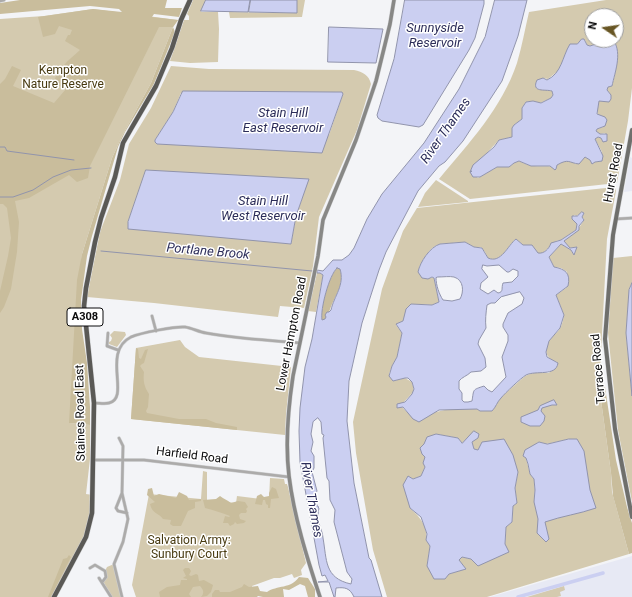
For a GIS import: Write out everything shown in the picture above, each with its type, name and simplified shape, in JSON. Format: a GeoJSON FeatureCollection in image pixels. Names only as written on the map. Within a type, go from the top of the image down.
{"type":"FeatureCollection","features":[{"type":"Feature","properties":{"kind":"highway","name":"Staines Road East"},"geometry":{"type":"LineString","coordinates":[[54,597],[81,548],[89,528],[92,506],[94,403],[85,314],[85,297],[95,242],[101,218],[115,177],[123,143],[156,86],[170,54],[181,20],[190,0]]}},
{"type":"Feature","properties":{"kind":"main road","name":"Hurst Road"},"geometry":{"type":"LineString","coordinates":[[615,219],[632,130]]}},
{"type":"Feature","properties":{"kind":"main road","name":"Terrace Road"},"geometry":{"type":"LineString","coordinates":[[615,219],[612,241],[605,344],[615,429],[632,517]]}},
{"type":"Feature","properties":{"kind":"street"},"geometry":{"type":"LineString","coordinates":[[0,1],[4,0]]}},
{"type":"Feature","properties":{"kind":"street","name":"Lower Hampton Road"},"geometry":{"type":"LineString","coordinates":[[320,597],[310,567],[298,521],[289,476],[287,450],[288,412],[293,376],[319,250],[323,220],[356,140],[376,81],[390,24],[394,0]]}},
{"type":"Feature","properties":{"kind":"street"},"geometry":{"type":"LineString","coordinates":[[615,219],[632,218]]}},
{"type":"Feature","properties":{"kind":"street"},"geometry":{"type":"LineString","coordinates":[[152,316],[156,331]]}},
{"type":"Feature","properties":{"kind":"street"},"geometry":{"type":"LineString","coordinates":[[94,403],[109,404],[117,397],[116,360],[118,350],[129,337],[185,327],[204,333],[300,344]]}},
{"type":"Feature","properties":{"kind":"street"},"geometry":{"type":"LineString","coordinates":[[108,333],[107,346],[118,350]]}},
{"type":"Feature","properties":{"kind":"street"},"geometry":{"type":"LineString","coordinates":[[119,438],[123,446],[122,493],[128,519],[126,530],[114,564],[122,597]]}},
{"type":"Feature","properties":{"kind":"street","name":"Harfield Road"},"geometry":{"type":"LineString","coordinates":[[93,460],[123,459],[164,462],[289,476]]}},
{"type":"Feature","properties":{"kind":"street"},"geometry":{"type":"LineString","coordinates":[[122,493],[116,508],[118,511],[127,513]]}},
{"type":"Feature","properties":{"kind":"street"},"geometry":{"type":"LineString","coordinates":[[90,568],[95,565],[97,561]]}},
{"type":"Feature","properties":{"kind":"street"},"geometry":{"type":"LineString","coordinates":[[95,565],[105,571],[106,577],[103,581]]}},
{"type":"Feature","properties":{"kind":"street"},"geometry":{"type":"LineString","coordinates":[[100,578],[111,597]]}},
{"type":"Feature","properties":{"kind":"shaded area"},"geometry":{"type":"Polygon","coordinates":[[[630,157],[632,158],[632,191],[624,192],[630,157]]]}},
{"type":"Feature","properties":{"kind":"shaded area"},"geometry":{"type":"Polygon","coordinates":[[[632,556],[632,597],[490,597],[569,574],[632,556]]]}},
{"type":"Feature","properties":{"kind":"green space","name":"Kempton Nature Reserve"},"geometry":{"type":"Polygon","coordinates":[[[20,0],[167,0],[165,8],[182,8],[179,17],[154,14],[152,17],[178,20],[173,27],[159,27],[90,166],[88,178],[77,182],[69,175],[29,198],[15,201],[19,222],[17,252],[11,289],[0,313],[0,291],[11,238],[7,208],[3,204],[0,204],[0,84],[5,79],[12,66],[21,70],[13,86],[54,103],[66,89],[53,83],[55,77],[64,65],[80,50],[65,41],[72,30],[59,26],[55,34],[43,37],[38,17],[93,9],[122,12],[119,9],[90,6],[0,14],[0,3],[20,0]]]}},
{"type":"Feature","properties":{"kind":"green space"},"geometry":{"type":"Polygon","coordinates":[[[193,0],[206,0],[201,12],[218,12],[218,62],[190,63],[170,61],[184,20],[189,20],[189,16],[187,14],[193,0]]]}},
{"type":"Feature","properties":{"kind":"green space"},"geometry":{"type":"Polygon","coordinates":[[[297,0],[305,0],[302,17],[230,18],[229,12],[297,13],[297,0]]]}},
{"type":"Feature","properties":{"kind":"green space"},"geometry":{"type":"Polygon","coordinates":[[[606,0],[632,0],[632,88],[617,183],[470,199],[439,179],[494,110],[511,79],[522,44],[529,12],[606,0]],[[584,8],[584,40],[582,39],[577,44],[572,44],[558,71],[548,79],[543,78],[542,90],[552,91],[553,95],[551,98],[540,103],[533,101],[526,102],[522,108],[522,119],[514,125],[512,129],[512,137],[499,140],[471,172],[478,178],[497,167],[509,167],[519,161],[532,166],[548,166],[556,168],[557,165],[562,162],[569,161],[576,164],[585,157],[594,162],[599,162],[602,152],[595,139],[597,137],[601,138],[603,141],[605,133],[600,134],[596,132],[597,129],[603,127],[598,114],[597,104],[610,94],[607,90],[608,87],[612,86],[615,75],[617,49],[624,48],[624,8],[584,8]]]}},
{"type":"Feature","properties":{"kind":"green space"},"geometry":{"type":"Polygon","coordinates":[[[93,9],[178,20],[173,27],[151,83],[122,136],[112,158],[82,254],[70,423],[90,425],[90,459],[86,494],[93,495],[89,528],[54,597],[0,597],[0,19],[44,16],[93,9]]]}},
{"type":"Feature","properties":{"kind":"green space"},"geometry":{"type":"Polygon","coordinates":[[[173,27],[175,32],[154,84],[125,132],[118,147],[92,236],[87,256],[81,300],[82,329],[87,363],[90,425],[69,423],[77,280],[82,254],[112,158],[122,136],[151,83],[173,27]]]}},
{"type":"Feature","properties":{"kind":"green space"},"geometry":{"type":"Polygon","coordinates":[[[171,66],[209,69],[354,70],[363,73],[369,78],[371,84],[357,130],[319,217],[313,266],[304,308],[280,306],[278,317],[87,297],[100,232],[120,180],[129,144],[151,108],[171,66]],[[181,93],[173,112],[155,140],[329,135],[343,94],[181,93]],[[146,170],[128,222],[291,244],[296,216],[302,199],[146,170]]]}},
{"type":"Feature","properties":{"kind":"green space"},"geometry":{"type":"Polygon","coordinates":[[[436,180],[468,202],[418,207],[425,193],[436,180]]]}},
{"type":"Feature","properties":{"kind":"green space"},"geometry":{"type":"Polygon","coordinates":[[[615,187],[616,191],[607,239],[600,372],[598,376],[601,384],[598,386],[611,473],[612,492],[629,554],[487,597],[387,597],[373,550],[356,453],[353,422],[382,289],[403,231],[417,208],[615,187]],[[583,212],[577,216],[574,215],[574,221],[577,224],[576,230],[561,240],[556,241],[542,254],[538,254],[531,245],[523,245],[516,239],[504,253],[493,259],[488,258],[481,247],[474,247],[465,242],[440,244],[436,245],[430,250],[419,267],[430,278],[434,278],[439,302],[432,305],[411,304],[403,321],[396,325],[402,333],[397,357],[389,374],[393,381],[405,378],[412,382],[414,391],[403,403],[402,407],[407,412],[436,412],[449,409],[477,409],[492,411],[500,398],[525,376],[535,372],[549,373],[557,362],[550,359],[546,351],[548,344],[562,323],[564,315],[556,295],[566,288],[567,272],[561,268],[554,267],[549,257],[561,244],[572,252],[576,247],[570,248],[563,241],[578,229],[584,219],[582,217],[583,212]],[[436,434],[425,457],[425,467],[421,476],[413,479],[408,477],[410,508],[420,518],[426,530],[426,540],[430,546],[427,566],[449,574],[465,569],[459,560],[462,557],[471,559],[505,544],[506,527],[512,522],[513,506],[517,503],[515,488],[518,472],[474,449],[472,442],[462,443],[458,438],[436,434]],[[569,439],[547,444],[538,442],[526,458],[530,474],[534,479],[534,502],[569,439]]]}},
{"type":"Feature","properties":{"kind":"green space"},"geometry":{"type":"Polygon","coordinates":[[[632,256],[632,283],[630,286],[626,333],[632,396],[632,502],[618,430],[608,333],[613,258],[632,256]]]}},
{"type":"Feature","properties":{"kind":"green space"},"geometry":{"type":"Polygon","coordinates":[[[337,268],[340,269],[341,274],[340,286],[328,315],[322,320],[322,308],[326,293],[331,278],[337,268]]]}},
{"type":"Feature","properties":{"kind":"green space"},"geometry":{"type":"Polygon","coordinates":[[[317,273],[323,275],[316,312],[308,311],[317,273]]]}},
{"type":"Feature","properties":{"kind":"green space"},"geometry":{"type":"Polygon","coordinates":[[[114,331],[125,332],[126,335],[117,347],[109,344],[112,338],[110,335],[114,331]]]}},
{"type":"Feature","properties":{"kind":"green space"},"geometry":{"type":"Polygon","coordinates":[[[180,340],[185,347],[199,357],[291,367],[285,435],[131,419],[136,348],[180,340]]]}},
{"type":"Feature","properties":{"kind":"green space"},"geometry":{"type":"Polygon","coordinates":[[[136,348],[138,349],[139,358],[141,359],[145,350],[148,349],[144,363],[140,366],[144,372],[144,383],[149,394],[148,407],[146,411],[147,413],[179,419],[206,419],[216,423],[237,427],[237,430],[131,419],[136,348]]]}},
{"type":"Feature","properties":{"kind":"green space"},"geometry":{"type":"Polygon","coordinates":[[[603,383],[605,387],[616,460],[632,523],[632,553],[629,554],[613,496],[598,386],[603,383]]]}},
{"type":"Feature","properties":{"kind":"green space","name":"Salvation Army: Sunbury Court"},"geometry":{"type":"Polygon","coordinates":[[[203,471],[207,472],[207,500],[236,503],[237,496],[269,500],[270,478],[284,479],[285,484],[287,484],[288,487],[306,563],[301,570],[302,575],[294,578],[292,574],[280,578],[274,578],[252,586],[253,593],[244,597],[136,597],[132,585],[149,494],[201,499],[203,471]]]}},
{"type":"Feature","properties":{"kind":"green space"},"geometry":{"type":"Polygon","coordinates":[[[272,487],[276,489],[279,498],[271,499],[270,508],[268,508],[265,500],[263,500],[262,505],[255,504],[257,496],[261,494],[264,497],[269,496],[272,487]]]}},
{"type":"Feature","properties":{"kind":"green space"},"geometry":{"type":"Polygon","coordinates":[[[152,488],[154,496],[159,494],[176,498],[179,492],[187,496],[189,500],[201,499],[201,501],[195,502],[195,508],[188,511],[181,526],[173,526],[170,524],[171,520],[163,519],[152,510],[150,504],[155,502],[147,495],[148,489],[152,488]]]}},
{"type":"Feature","properties":{"kind":"green space"},"geometry":{"type":"Polygon","coordinates":[[[220,496],[231,503],[238,501],[245,502],[248,507],[246,509],[247,511],[246,513],[241,513],[239,515],[240,519],[246,521],[244,523],[237,524],[235,522],[230,526],[228,523],[223,523],[225,516],[230,516],[205,508],[203,500],[216,499],[220,496]]]}},
{"type":"Feature","properties":{"kind":"green space"},"geometry":{"type":"Polygon","coordinates":[[[69,555],[71,557],[51,597],[48,597],[63,559],[67,558],[69,555]]]}},
{"type":"Feature","properties":{"kind":"green space"},"geometry":{"type":"Polygon","coordinates":[[[114,564],[122,597],[111,597],[103,581],[105,579],[105,571],[107,567],[114,564]]]}},
{"type":"Feature","properties":{"kind":"green space"},"geometry":{"type":"Polygon","coordinates":[[[185,568],[189,568],[191,571],[189,575],[191,576],[196,574],[198,575],[199,581],[204,580],[213,585],[211,592],[207,596],[201,597],[203,591],[200,586],[193,587],[189,594],[191,597],[160,597],[159,592],[167,587],[180,585],[181,580],[187,580],[183,578],[186,576],[183,570],[185,568]]]}},
{"type":"Feature","properties":{"kind":"green space"},"geometry":{"type":"Polygon","coordinates":[[[299,577],[308,578],[315,589],[315,597],[308,597],[305,586],[300,584],[289,590],[283,589],[284,597],[212,597],[215,590],[219,590],[220,592],[230,592],[242,587],[244,584],[249,587],[258,586],[260,591],[267,592],[275,588],[288,585],[296,581],[299,577]]]}},
{"type":"Feature","properties":{"kind":"green space"},"geometry":{"type":"Polygon","coordinates":[[[564,586],[565,590],[560,592],[561,596],[527,597],[564,586]]]}},
{"type":"Feature","properties":{"kind":"water"},"geometry":{"type":"Polygon","coordinates":[[[206,0],[250,0],[248,12],[201,11],[206,0]]]}},
{"type":"Feature","properties":{"kind":"water"},"geometry":{"type":"Polygon","coordinates":[[[251,0],[297,0],[297,13],[249,12],[251,0]]]}},
{"type":"Feature","properties":{"kind":"water","name":"Sunnyside Reservoir"},"geometry":{"type":"Polygon","coordinates":[[[405,0],[484,0],[475,38],[469,50],[423,125],[419,127],[382,121],[377,115],[394,59],[405,0]]]}},
{"type":"Feature","properties":{"kind":"water","name":"River Thames"},"geometry":{"type":"Polygon","coordinates":[[[495,0],[527,0],[518,36],[502,81],[463,141],[418,191],[386,252],[379,270],[362,323],[349,381],[347,421],[354,483],[369,558],[371,560],[382,597],[354,597],[347,589],[336,588],[334,597],[329,582],[318,582],[328,581],[325,575],[322,576],[319,565],[300,462],[300,408],[305,367],[312,339],[323,275],[317,273],[317,270],[323,271],[333,260],[342,260],[349,255],[354,248],[367,219],[382,194],[424,143],[459,89],[485,37],[495,0]],[[337,268],[331,278],[326,293],[322,309],[322,320],[325,319],[327,312],[331,310],[340,285],[340,269],[337,268]],[[318,418],[313,422],[311,434],[313,442],[311,451],[314,456],[314,468],[312,472],[317,491],[315,495],[319,509],[319,523],[323,534],[326,561],[331,573],[342,581],[351,584],[352,579],[347,572],[334,522],[335,510],[330,500],[323,438],[324,435],[322,434],[321,422],[318,418]]]}},
{"type":"Feature","properties":{"kind":"water"},"geometry":{"type":"Polygon","coordinates":[[[329,27],[383,29],[376,63],[328,62],[329,27]]]}},
{"type":"Feature","properties":{"kind":"water"},"geometry":{"type":"Polygon","coordinates":[[[584,39],[584,48],[616,48],[618,57],[616,69],[612,86],[608,87],[607,90],[611,95],[611,99],[609,102],[599,101],[597,114],[605,117],[607,120],[605,126],[597,129],[596,131],[600,134],[607,134],[607,141],[603,142],[601,138],[598,137],[595,139],[603,156],[602,161],[592,164],[590,160],[585,157],[579,164],[567,161],[561,163],[557,165],[555,170],[550,166],[531,166],[519,161],[509,167],[497,167],[480,177],[473,177],[470,172],[473,165],[494,147],[499,140],[512,137],[512,128],[522,119],[522,108],[526,102],[533,101],[541,103],[551,98],[553,95],[552,91],[537,89],[537,80],[543,78],[547,80],[556,73],[570,44],[577,44],[584,39]]]}},
{"type":"Feature","properties":{"kind":"water","name":"Stain Hill East Reservoir"},"geometry":{"type":"Polygon","coordinates":[[[183,91],[342,92],[343,94],[322,153],[157,144],[155,140],[173,112],[183,91]]]}},
{"type":"Feature","properties":{"kind":"water","name":"Stain Hill West Reservoir"},"geometry":{"type":"Polygon","coordinates":[[[146,170],[309,179],[296,216],[291,244],[128,229],[128,222],[146,170]]]}},
{"type":"Feature","properties":{"kind":"water"},"geometry":{"type":"Polygon","coordinates":[[[582,212],[584,213],[582,217],[584,220],[579,226],[579,230],[564,241],[570,248],[577,247],[574,255],[571,250],[561,244],[549,257],[554,267],[564,270],[569,278],[568,286],[556,295],[564,315],[560,328],[549,341],[546,352],[547,357],[558,363],[554,370],[550,372],[526,375],[503,396],[492,411],[480,411],[477,409],[439,410],[419,422],[413,419],[403,407],[397,408],[397,404],[405,402],[412,394],[414,389],[412,382],[408,378],[393,381],[389,376],[397,357],[402,333],[396,324],[403,321],[406,309],[411,304],[432,305],[439,302],[434,278],[422,278],[418,272],[423,260],[429,252],[440,244],[465,242],[474,247],[482,248],[488,258],[493,259],[504,253],[516,239],[523,245],[532,245],[538,253],[542,253],[548,249],[551,243],[561,240],[576,230],[577,224],[572,219],[572,216],[577,216],[582,212]],[[483,265],[482,269],[488,277],[481,283],[480,289],[488,294],[494,290],[498,293],[502,291],[503,283],[512,282],[518,276],[518,271],[513,269],[507,272],[499,265],[483,265]],[[454,277],[436,278],[438,289],[443,300],[452,301],[460,299],[462,286],[460,281],[454,277]],[[520,292],[501,297],[495,303],[487,305],[486,328],[478,344],[485,358],[486,367],[481,371],[471,372],[459,381],[459,389],[462,393],[462,400],[464,402],[472,401],[474,390],[480,387],[484,386],[492,392],[506,377],[502,357],[508,341],[508,335],[503,327],[503,324],[508,313],[522,304],[524,298],[520,292]]]}},
{"type":"Feature","properties":{"kind":"water"},"geometry":{"type":"Polygon","coordinates":[[[632,283],[632,396],[626,333],[629,290],[632,283]]]}},
{"type":"Feature","properties":{"kind":"water"},"geometry":{"type":"Polygon","coordinates":[[[554,400],[557,405],[542,408],[541,411],[545,416],[544,421],[540,426],[530,426],[521,422],[521,417],[538,410],[540,406],[554,400]]]}},
{"type":"Feature","properties":{"kind":"water"},"geometry":{"type":"Polygon","coordinates":[[[474,431],[479,434],[478,438],[472,442],[474,449],[478,450],[482,442],[504,439],[513,455],[518,472],[515,488],[517,503],[513,506],[512,522],[506,527],[505,544],[509,552],[478,566],[471,559],[462,557],[459,560],[466,569],[449,574],[445,579],[434,579],[427,566],[430,546],[426,540],[427,534],[421,517],[410,508],[403,485],[408,476],[413,479],[421,476],[425,467],[423,463],[425,457],[420,448],[424,444],[427,437],[436,434],[458,438],[462,443],[474,431]]]}},
{"type":"Feature","properties":{"kind":"water"},"geometry":{"type":"Polygon","coordinates":[[[569,439],[577,439],[584,451],[590,490],[596,508],[545,522],[549,539],[546,542],[537,533],[538,519],[534,502],[534,479],[530,474],[526,458],[523,456],[525,450],[539,442],[547,444],[569,439]]]}},
{"type":"Feature","properties":{"kind":"waterway"},"geometry":{"type":"LineString","coordinates":[[0,147],[5,147],[7,151],[74,160]]}},
{"type":"Feature","properties":{"kind":"waterway","name":"Portlane Brook"},"geometry":{"type":"LineString","coordinates":[[0,197],[13,197],[33,190],[53,177],[71,170],[91,168]]}},
{"type":"Feature","properties":{"kind":"waterway","name":"Portlane Brook"},"geometry":{"type":"LineString","coordinates":[[101,251],[312,271]]}},
{"type":"Feature","properties":{"kind":"waterway"},"geometry":{"type":"LineString","coordinates":[[518,597],[603,573]]}}]}
